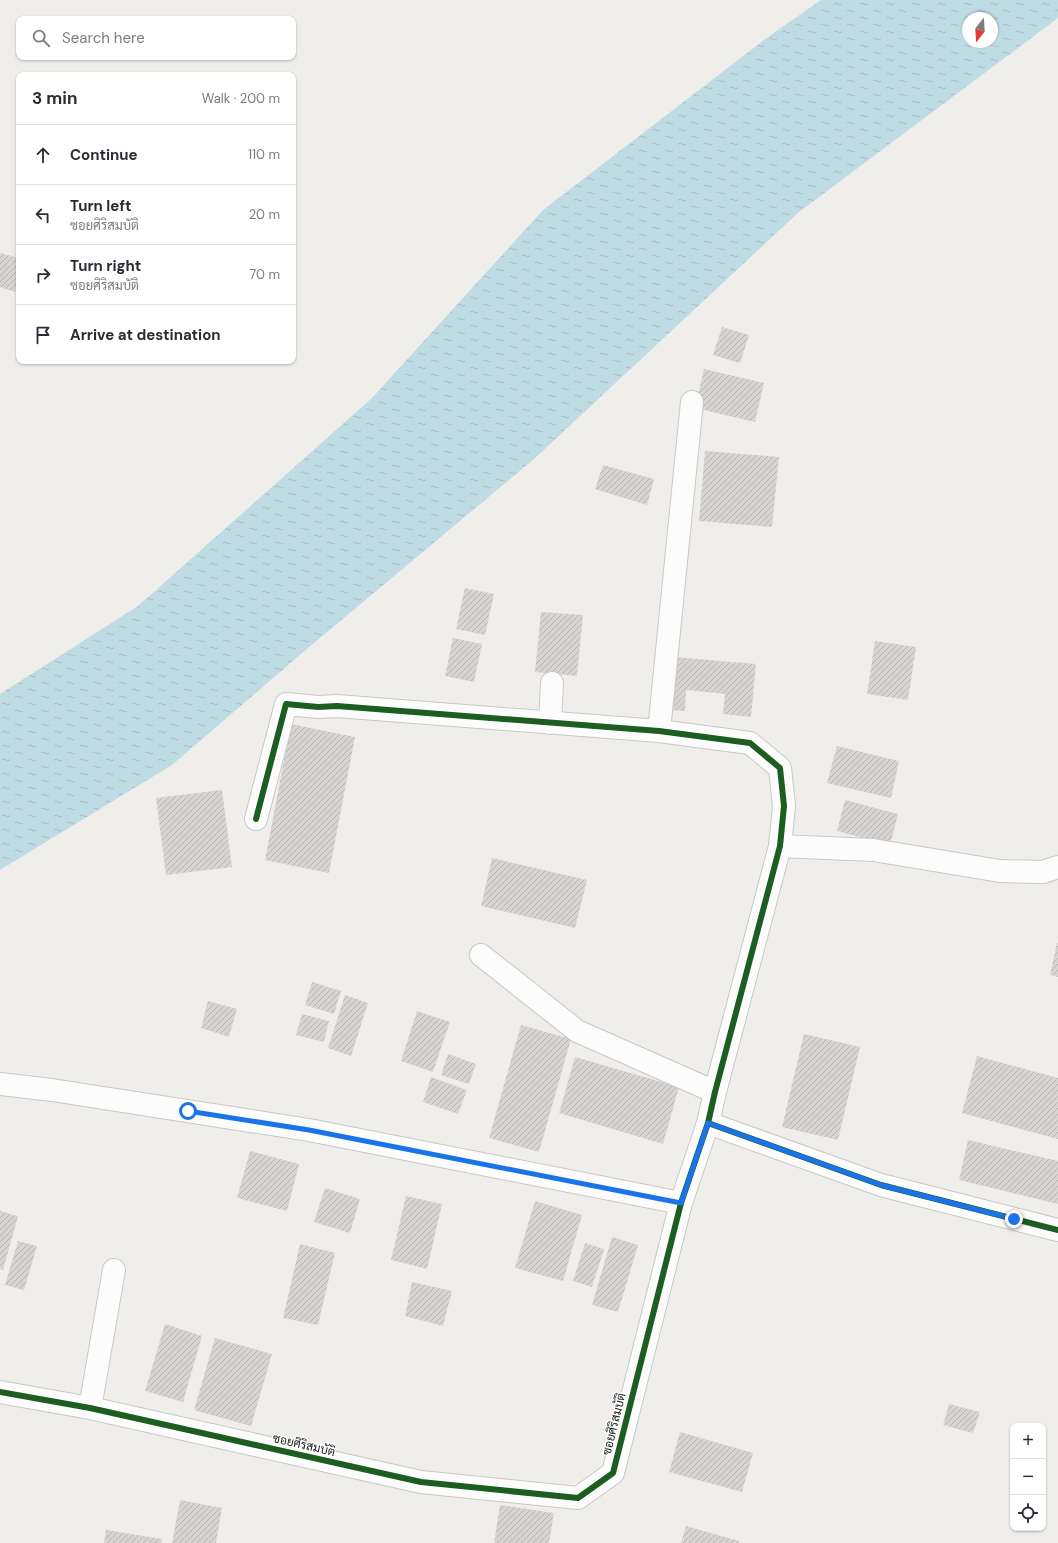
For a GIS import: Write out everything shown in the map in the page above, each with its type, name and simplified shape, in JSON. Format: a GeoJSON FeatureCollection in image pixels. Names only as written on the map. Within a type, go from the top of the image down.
{"type":"FeatureCollection","features":[{"type":"Feature","properties":{"kind":"street"},"geometry":{"type":"LineString","coordinates":[[659,731],[692,402]]}},
{"type":"Feature","properties":{"kind":"street"},"geometry":{"type":"LineString","coordinates":[[550,723],[552,683]]}},
{"type":"Feature","properties":{"kind":"street","name":"ซอยศิริสมบัติ"},"geometry":{"type":"LineString","coordinates":[[0,1392],[90,1408],[421,1482],[578,1498],[613,1473],[681,1203],[708,1123],[780,846],[784,806],[780,768],[750,743],[659,731],[337,706],[318,707],[286,704],[256,819]]}},
{"type":"Feature","properties":{"kind":"street"},"geometry":{"type":"LineString","coordinates":[[780,846],[873,850],[1000,871],[1043,872],[1058,867]]}},
{"type":"Feature","properties":{"kind":"street"},"geometry":{"type":"LineString","coordinates":[[481,955],[577,1030],[715,1092]]}},
{"type":"Feature","properties":{"kind":"street"},"geometry":{"type":"LineString","coordinates":[[0,1084],[52,1090],[309,1130],[681,1203]]}},
{"type":"Feature","properties":{"kind":"street"},"geometry":{"type":"LineString","coordinates":[[708,1123],[881,1185],[1058,1230]]}},
{"type":"Feature","properties":{"kind":"street"},"geometry":{"type":"LineString","coordinates":[[90,1408],[114,1270]]}},
{"type":"Feature","properties":{"kind":"water"},"geometry":{"type":"Polygon","coordinates":[[[821,0],[1058,0],[1058,18],[799,212],[534,459],[308,648],[172,765],[0,870],[0,694],[138,606],[372,398],[543,210],[768,37],[821,0]]]}},
{"type":"Feature","properties":{"kind":"building"},"geometry":{"type":"Polygon","coordinates":[[[0,253],[16,257],[16,288],[15,292],[0,287],[0,253]]]}},
{"type":"Feature","properties":{"kind":"building"},"geometry":{"type":"Polygon","coordinates":[[[722,327],[749,335],[740,363],[713,355],[722,327]]]}},
{"type":"Feature","properties":{"kind":"building"},"geometry":{"type":"Polygon","coordinates":[[[704,369],[764,383],[755,422],[695,408],[704,369]]]}},
{"type":"Feature","properties":{"kind":"building"},"geometry":{"type":"Polygon","coordinates":[[[705,451],[779,457],[772,527],[699,521],[705,451]]]}},
{"type":"Feature","properties":{"kind":"building"},"geometry":{"type":"Polygon","coordinates":[[[603,465],[654,479],[647,505],[595,489],[603,465]]]}},
{"type":"Feature","properties":{"kind":"building"},"geometry":{"type":"Polygon","coordinates":[[[465,588],[494,594],[485,635],[456,629],[465,588]]]}},
{"type":"Feature","properties":{"kind":"building"},"geometry":{"type":"Polygon","coordinates":[[[541,612],[583,615],[577,676],[535,672],[541,612]]]}},
{"type":"Feature","properties":{"kind":"building"},"geometry":{"type":"Polygon","coordinates":[[[453,638],[482,644],[474,682],[445,676],[453,638]]]}},
{"type":"Feature","properties":{"kind":"building"},"geometry":{"type":"Polygon","coordinates":[[[875,641],[916,647],[908,700],[867,694],[875,641]]]}},
{"type":"Feature","properties":{"kind":"building"},"geometry":{"type":"Polygon","coordinates":[[[674,657],[756,664],[751,717],[723,714],[725,694],[686,690],[685,711],[669,710],[674,657]]]}},
{"type":"Feature","properties":{"kind":"building"},"geometry":{"type":"Polygon","coordinates":[[[291,724],[355,737],[329,873],[265,860],[291,724]]]}},
{"type":"Feature","properties":{"kind":"building"},"geometry":{"type":"Polygon","coordinates":[[[837,746],[899,761],[891,798],[827,783],[837,746]]]}},
{"type":"Feature","properties":{"kind":"building"},"geometry":{"type":"Polygon","coordinates":[[[222,790],[232,867],[166,875],[156,798],[222,790]]]}},
{"type":"Feature","properties":{"kind":"building"},"geometry":{"type":"Polygon","coordinates":[[[845,800],[898,814],[890,845],[837,831],[845,800]]]}},
{"type":"Feature","properties":{"kind":"building"},"geometry":{"type":"Polygon","coordinates":[[[492,858],[587,880],[575,928],[481,906],[492,858]]]}},
{"type":"Feature","properties":{"kind":"building"},"geometry":{"type":"Polygon","coordinates":[[[1058,943],[1058,977],[1050,975],[1058,943]]]}},
{"type":"Feature","properties":{"kind":"building"},"geometry":{"type":"Polygon","coordinates":[[[312,982],[341,991],[334,1014],[305,1005],[312,982]]]}},
{"type":"Feature","properties":{"kind":"building"},"geometry":{"type":"Polygon","coordinates":[[[345,995],[368,1003],[351,1056],[328,1048],[345,995]]]}},
{"type":"Feature","properties":{"kind":"building"},"geometry":{"type":"Polygon","coordinates":[[[208,1001],[237,1009],[229,1037],[201,1028],[208,1001]]]}},
{"type":"Feature","properties":{"kind":"building"},"geometry":{"type":"Polygon","coordinates":[[[417,1011],[450,1022],[433,1072],[401,1061],[417,1011]]]}},
{"type":"Feature","properties":{"kind":"building"},"geometry":{"type":"Polygon","coordinates":[[[302,1014],[329,1021],[324,1042],[296,1035],[302,1014]]]}},
{"type":"Feature","properties":{"kind":"building"},"geometry":{"type":"Polygon","coordinates":[[[521,1025],[571,1039],[539,1152],[489,1138],[521,1025]]]}},
{"type":"Feature","properties":{"kind":"building"},"geometry":{"type":"Polygon","coordinates":[[[804,1034],[860,1047],[838,1140],[782,1127],[804,1034]]]}},
{"type":"Feature","properties":{"kind":"building"},"geometry":{"type":"Polygon","coordinates":[[[448,1054],[476,1064],[469,1084],[441,1075],[448,1054]]]}},
{"type":"Feature","properties":{"kind":"building"},"geometry":{"type":"Polygon","coordinates":[[[977,1056],[1058,1078],[1058,1139],[962,1113],[977,1056]]]}},
{"type":"Feature","properties":{"kind":"building"},"geometry":{"type":"Polygon","coordinates":[[[575,1057],[679,1087],[663,1144],[559,1113],[575,1057]]]}},
{"type":"Feature","properties":{"kind":"building"},"geometry":{"type":"Polygon","coordinates":[[[431,1077],[467,1090],[458,1114],[423,1102],[431,1077]]]}},
{"type":"Feature","properties":{"kind":"building"},"geometry":{"type":"Polygon","coordinates":[[[968,1140],[1058,1161],[1058,1204],[959,1180],[968,1140]]]}},
{"type":"Feature","properties":{"kind":"building"},"geometry":{"type":"Polygon","coordinates":[[[250,1151],[299,1164],[287,1211],[237,1198],[250,1151]]]}},
{"type":"Feature","properties":{"kind":"building"},"geometry":{"type":"Polygon","coordinates":[[[325,1188],[360,1199],[350,1233],[314,1222],[325,1188]]]}},
{"type":"Feature","properties":{"kind":"building"},"geometry":{"type":"Polygon","coordinates":[[[406,1196],[442,1204],[427,1269],[391,1260],[406,1196]]]}},
{"type":"Feature","properties":{"kind":"building"},"geometry":{"type":"Polygon","coordinates":[[[535,1201],[582,1215],[563,1281],[515,1268],[535,1201]]]}},
{"type":"Feature","properties":{"kind":"building"},"geometry":{"type":"Polygon","coordinates":[[[0,1211],[18,1216],[3,1270],[0,1269],[0,1211]]]}},
{"type":"Feature","properties":{"kind":"building"},"geometry":{"type":"Polygon","coordinates":[[[612,1237],[638,1245],[618,1312],[592,1305],[612,1237]]]}},
{"type":"Feature","properties":{"kind":"building"},"geometry":{"type":"Polygon","coordinates":[[[18,1241],[37,1246],[24,1290],[5,1285],[18,1241]]]}},
{"type":"Feature","properties":{"kind":"building"},"geometry":{"type":"Polygon","coordinates":[[[585,1243],[604,1249],[592,1287],[573,1281],[585,1243]]]}},
{"type":"Feature","properties":{"kind":"building"},"geometry":{"type":"Polygon","coordinates":[[[300,1244],[335,1253],[318,1325],[283,1318],[300,1244]]]}},
{"type":"Feature","properties":{"kind":"building"},"geometry":{"type":"Polygon","coordinates":[[[412,1282],[452,1291],[443,1326],[405,1316],[412,1282]]]}},
{"type":"Feature","properties":{"kind":"building"},"geometry":{"type":"Polygon","coordinates":[[[165,1324],[202,1336],[183,1402],[145,1391],[165,1324]]]}},
{"type":"Feature","properties":{"kind":"building"},"geometry":{"type":"Polygon","coordinates":[[[215,1338],[272,1354],[251,1426],[194,1410],[215,1338]]]}},
{"type":"Feature","properties":{"kind":"building"},"geometry":{"type":"Polygon","coordinates":[[[949,1404],[980,1412],[973,1433],[943,1425],[949,1404]]]}},
{"type":"Feature","properties":{"kind":"building"},"geometry":{"type":"Polygon","coordinates":[[[680,1432],[753,1453],[742,1492],[669,1472],[680,1432]]]}},
{"type":"Feature","properties":{"kind":"building"},"geometry":{"type":"Polygon","coordinates":[[[180,1500],[222,1508],[216,1543],[172,1543],[180,1500]]]}},
{"type":"Feature","properties":{"kind":"building"},"geometry":{"type":"Polygon","coordinates":[[[500,1505],[554,1513],[549,1543],[494,1543],[500,1505]]]}},
{"type":"Feature","properties":{"kind":"building"},"geometry":{"type":"Polygon","coordinates":[[[686,1526],[739,1541],[738,1543],[681,1543],[686,1526]]]}},
{"type":"Feature","properties":{"kind":"building"},"geometry":{"type":"Polygon","coordinates":[[[106,1530],[162,1539],[161,1543],[104,1543],[106,1530]]]}},
{"type":"Feature","properties":{"kind":"cycle path"},"geometry":{"type":"LineString","coordinates":[[256,819],[286,704],[318,707],[337,706],[659,731],[750,743],[780,768],[784,806],[780,846],[708,1123]]}},
{"type":"Feature","properties":{"kind":"cycle path"},"geometry":{"type":"LineString","coordinates":[[0,1392],[90,1408],[421,1482],[578,1498],[613,1473],[681,1203],[708,1123],[881,1185],[1058,1230]]}},
{"type":"Feature","properties":{"kind":"route"},"geometry":{"type":"LineString","coordinates":[[188,1111],[309,1130],[681,1203],[708,1123],[881,1185],[1014,1219]]}}]}
